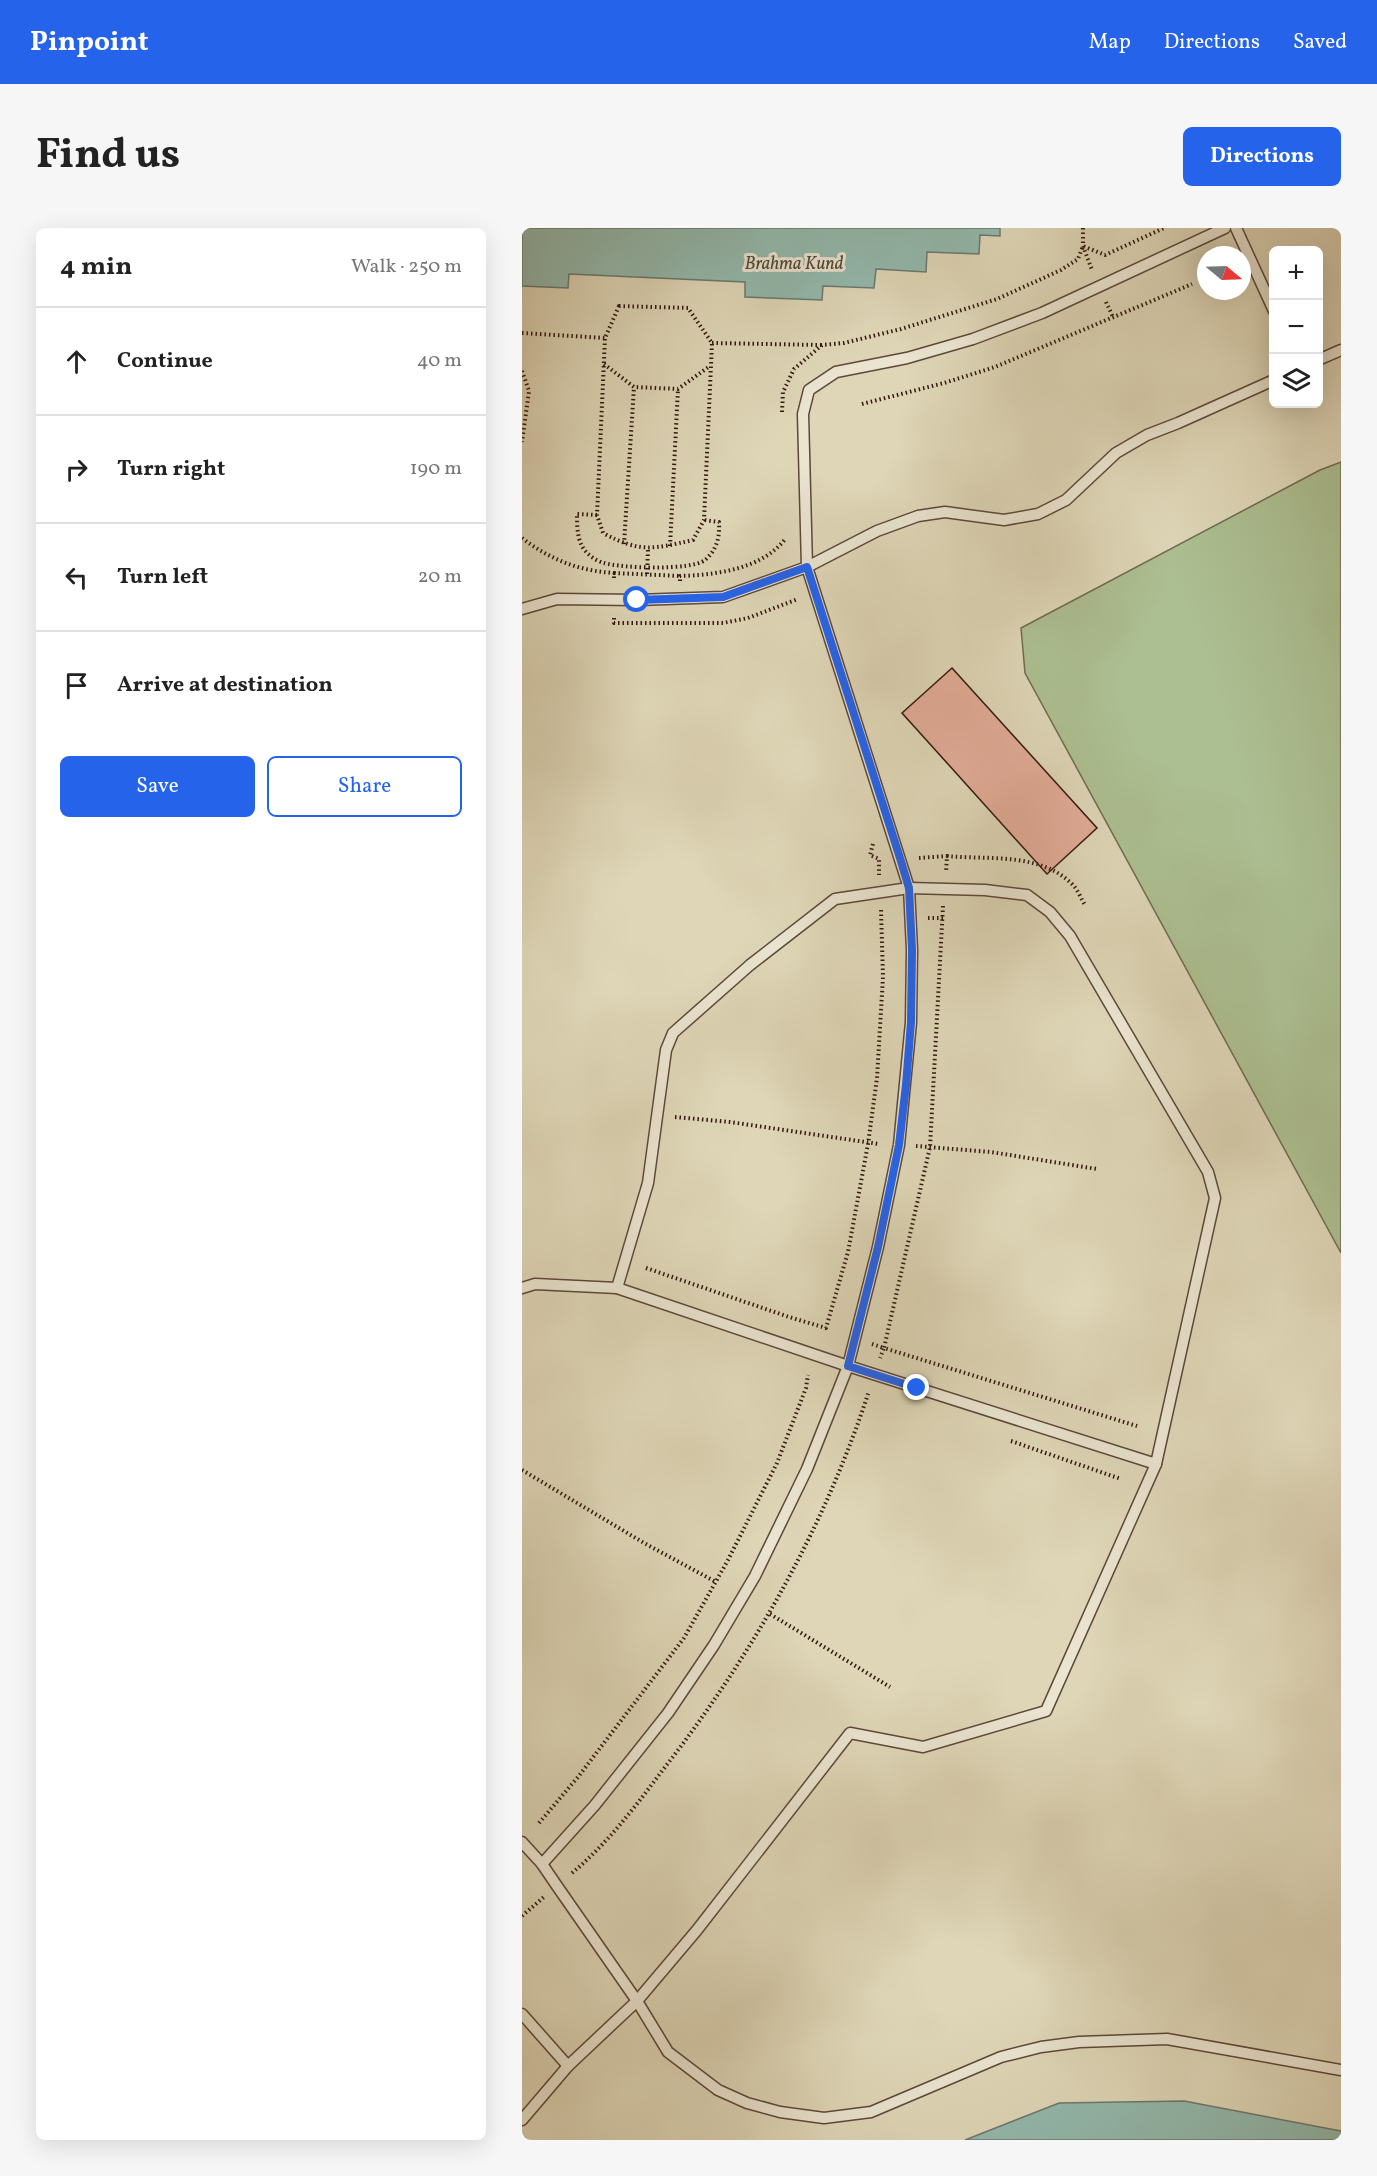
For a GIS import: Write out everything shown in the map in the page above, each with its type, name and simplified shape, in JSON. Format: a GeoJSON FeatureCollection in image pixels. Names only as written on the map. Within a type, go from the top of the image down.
{"type":"FeatureCollection","features":[{"type":"Feature","properties":{"kind":"lane"},"geometry":{"type":"LineString","coordinates":[[542,1864],[595,1805],[668,1713],[714,1646],[755,1576],[807,1469],[848,1366],[878,1247],[899,1145],[911,1022],[912,950],[909,888],[807,567],[802,414],[809,390],[837,372],[907,358],[962,342],[1042,313],[1225,228]]}},
{"type":"Feature","properties":{"kind":"lane"},"geometry":{"type":"LineString","coordinates":[[1236,228],[1269,300]]}},
{"type":"Feature","properties":{"kind":"lane"},"geometry":{"type":"LineString","coordinates":[[1323,358],[1341,350]]}},
{"type":"Feature","properties":{"kind":"lane"},"geometry":{"type":"LineString","coordinates":[[522,609],[557,599],[723,597],[807,567],[877,531],[918,516],[945,512],[1004,520],[1038,514],[1066,500],[1116,453],[1147,435],[1269,382]]}},
{"type":"Feature","properties":{"kind":"lane"},"geometry":{"type":"LineString","coordinates":[[522,2120],[568,2066],[637,2001],[697,1930],[849,1733],[923,1747],[1046,1711],[1156,1464],[1215,1198],[1208,1172],[1070,936],[1050,912],[1027,895],[984,890],[909,888],[880,892],[835,900],[750,965],[673,1033],[666,1050],[648,1183],[617,1288]]}},
{"type":"Feature","properties":{"kind":"lane"},"geometry":{"type":"LineString","coordinates":[[522,1288],[535,1284],[617,1288],[848,1366],[1156,1464]]}},
{"type":"Feature","properties":{"kind":"lane"},"geometry":{"type":"LineString","coordinates":[[522,1842],[542,1864],[637,2001],[668,2052],[718,2090],[747,2103],[780,2112],[824,2118],[871,2112],[1001,2057],[1041,2047],[1079,2042],[1167,2039],[1341,2070]]}},
{"type":"Feature","properties":{"kind":"lane"},"geometry":{"type":"LineString","coordinates":[[522,2014],[568,2066]]}},
{"type":"Feature","properties":{"kind":"path"},"geometry":{"type":"LineString","coordinates":[[712,343],[822,345],[844,343],[901,329],[968,309],[1040,281],[1078,259],[1083,246],[1105,255],[1164,228]]}},
{"type":"Feature","properties":{"kind":"path"},"geometry":{"type":"LineString","coordinates":[[862,404],[995,367],[1192,284]]}},
{"type":"Feature","properties":{"kind":"path"},"geometry":{"type":"LineString","coordinates":[[619,306],[688,308],[712,343],[704,520],[693,540],[648,549],[624,544],[603,533],[597,515],[605,338],[619,306]]}},
{"type":"Feature","properties":{"kind":"path"},"geometry":{"type":"LineString","coordinates":[[522,333],[605,338]]}},
{"type":"Feature","properties":{"kind":"path"},"geometry":{"type":"LineString","coordinates":[[783,417],[783,392],[789,378],[794,369],[822,345]]}},
{"type":"Feature","properties":{"kind":"path"},"geometry":{"type":"LineString","coordinates":[[604,364],[634,387],[678,389],[711,366]]}},
{"type":"Feature","properties":{"kind":"path"},"geometry":{"type":"LineString","coordinates":[[522,371],[529,391],[522,442]]}},
{"type":"Feature","properties":{"kind":"path"},"geometry":{"type":"LineString","coordinates":[[624,544],[634,387]]}},
{"type":"Feature","properties":{"kind":"path"},"geometry":{"type":"LineString","coordinates":[[670,546],[678,389]]}},
{"type":"Feature","properties":{"kind":"path"},"geometry":{"type":"LineString","coordinates":[[597,515],[577,514],[582,547],[600,562],[647,566],[688,567],[704,561],[715,547],[719,528],[719,522],[704,520]]}},
{"type":"Feature","properties":{"kind":"path"},"geometry":{"type":"LineString","coordinates":[[522,538],[548,555],[574,567],[614,573],[680,576],[715,573],[756,561],[785,540],[790,530]]}},
{"type":"Feature","properties":{"kind":"path"},"geometry":{"type":"LineString","coordinates":[[647,574],[648,549]]}},
{"type":"Feature","properties":{"kind":"path"},"geometry":{"type":"LineString","coordinates":[[614,573],[614,623],[723,623],[748,618],[803,597]]}},
{"type":"Feature","properties":{"kind":"path"},"geometry":{"type":"LineString","coordinates":[[680,576],[680,624]]}},
{"type":"Feature","properties":{"kind":"path"},"geometry":{"type":"LineString","coordinates":[[646,1268],[826,1328],[848,1252],[868,1144],[877,1078],[883,977],[879,859],[870,855],[874,840]]}},
{"type":"Feature","properties":{"kind":"path"},"geometry":{"type":"LineString","coordinates":[[947,856],[1025,860],[1063,876],[1075,886],[1085,905]]}},
{"type":"Feature","properties":{"kind":"path"},"geometry":{"type":"LineString","coordinates":[[943,918],[930,1147],[884,1348],[1137,1426]]}},
{"type":"Feature","properties":{"kind":"path"},"geometry":{"type":"LineString","coordinates":[[657,1115],[730,1122],[868,1144],[991,1152],[1097,1168]]}},
{"type":"Feature","properties":{"kind":"path"},"geometry":{"type":"LineString","coordinates":[[539,1823],[578,1777],[684,1638],[716,1582],[777,1463],[806,1388],[808,1375]]}},
{"type":"Feature","properties":{"kind":"path"},"geometry":{"type":"LineString","coordinates":[[522,1470],[644,1544],[716,1582]]}},
{"type":"Feature","properties":{"kind":"path"},"geometry":{"type":"LineString","coordinates":[[770,1614],[890,1687]]}},
{"type":"Feature","properties":{"kind":"green space"},"geometry":{"type":"Polygon","coordinates":[[[1341,462],[1341,1253],[1025,673],[1021,628],[1320,470],[1341,462]]]}},
{"type":"Feature","properties":{"kind":"water","name":"Brahma Kund"},"geometry":{"type":"Polygon","coordinates":[[[522,228],[1000,228],[1000,236],[980,235],[979,254],[927,252],[926,272],[876,269],[874,288],[823,286],[822,300],[745,297],[745,282],[569,274],[568,288],[522,286],[522,228]]]}},
{"type":"Feature","properties":{"kind":"water"},"geometry":{"type":"Polygon","coordinates":[[[1184,2101],[1341,2131],[1341,2140],[965,2140],[1059,2103],[1184,2101]]]}},
{"type":"Feature","properties":{"kind":"building"},"geometry":{"type":"Polygon","coordinates":[[[952,668],[1097,828],[1047,874],[902,713],[952,668]]]}},
{"type":"Feature","properties":{"kind":"route"},"geometry":{"type":"LineString","coordinates":[[637,600],[723,597],[807,567],[909,888],[911,920],[911,1022],[899,1145],[878,1247],[848,1366],[917,1388]]}}]}
